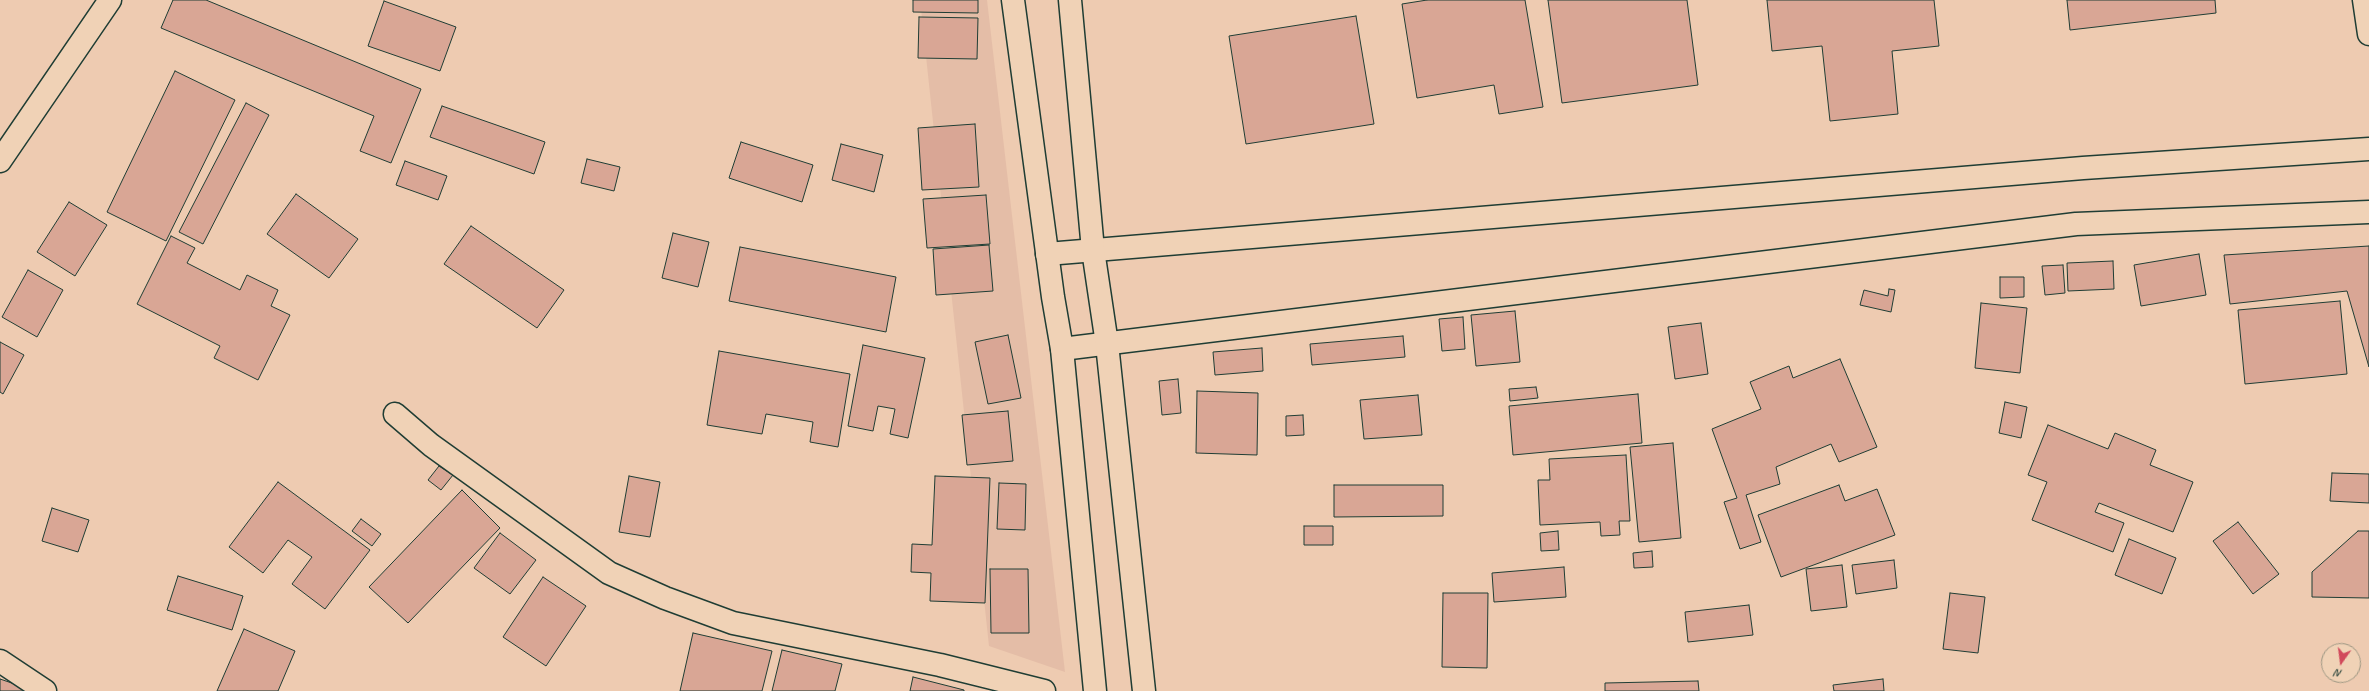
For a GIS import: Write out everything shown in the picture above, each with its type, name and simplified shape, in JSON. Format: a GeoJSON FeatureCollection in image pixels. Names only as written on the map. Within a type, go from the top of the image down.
{"type":"FeatureCollection","features":[{"type":"Feature","properties":{"kind":"street"},"geometry":{"type":"LineString","coordinates":[[0,161],[110,0]]}},
{"type":"Feature","properties":{"kind":"street"},"geometry":{"type":"LineString","coordinates":[[1012,0],[1047,254],[1062,349],[1095,691]]}},
{"type":"Feature","properties":{"kind":"street"},"geometry":{"type":"LineString","coordinates":[[1070,0],[1093,250],[1107,344],[1144,691]]}},
{"type":"Feature","properties":{"kind":"street"},"geometry":{"type":"LineString","coordinates":[[2364,0],[2369,34]]}},
{"type":"Feature","properties":{"kind":"street"},"geometry":{"type":"LineString","coordinates":[[1047,254],[2083,168],[2369,149]]}},
{"type":"Feature","properties":{"kind":"street"},"geometry":{"type":"LineString","coordinates":[[1062,349],[2076,224],[2369,212]]}},
{"type":"Feature","properties":{"kind":"street"},"geometry":{"type":"LineString","coordinates":[[395,414],[431,445],[609,573],[665,598],[733,623],[947,666],[1044,691]]}},
{"type":"Feature","properties":{"kind":"street"},"geometry":{"type":"LineString","coordinates":[[0,661],[45,691]]}},
{"type":"Feature","properties":{"kind":"shaded area"},"geometry":{"type":"Polygon","coordinates":[[[920,0],[987,0],[1065,672],[989,646],[920,0]]]}},
{"type":"Feature","properties":{"kind":"building"},"geometry":{"type":"Polygon","coordinates":[[[173,0],[206,0],[421,89],[391,163],[360,151],[374,116],[161,28],[173,0]]]}},
{"type":"Feature","properties":{"kind":"building"},"geometry":{"type":"Polygon","coordinates":[[[913,0],[978,0],[978,13],[913,12],[913,0]]]}},
{"type":"Feature","properties":{"kind":"building"},"geometry":{"type":"Polygon","coordinates":[[[1427,0],[1525,0],[1543,107],[1499,114],[1494,85],[1417,98],[1402,4],[1427,0]]]}},
{"type":"Feature","properties":{"kind":"building"},"geometry":{"type":"Polygon","coordinates":[[[1548,0],[1687,0],[1698,85],[1562,103],[1548,0]]]}},
{"type":"Feature","properties":{"kind":"building"},"geometry":{"type":"Polygon","coordinates":[[[1767,0],[1934,0],[1939,46],[1892,51],[1898,114],[1830,121],[1822,46],[1772,51],[1767,0]]]}},
{"type":"Feature","properties":{"kind":"building"},"geometry":{"type":"Polygon","coordinates":[[[2067,0],[2215,0],[2216,13],[2070,30],[2067,0]]]}},
{"type":"Feature","properties":{"kind":"building"},"geometry":{"type":"Polygon","coordinates":[[[384,1],[456,27],[440,71],[368,46],[384,1]]]}},
{"type":"Feature","properties":{"kind":"building"},"geometry":{"type":"Polygon","coordinates":[[[1356,16],[1374,124],[1246,144],[1229,36],[1356,16]]]}},
{"type":"Feature","properties":{"kind":"building"},"geometry":{"type":"Polygon","coordinates":[[[919,17],[978,18],[977,59],[918,58],[919,17]]]}},
{"type":"Feature","properties":{"kind":"building"},"geometry":{"type":"Polygon","coordinates":[[[175,71],[235,100],[166,241],[107,212],[175,71]]]}},
{"type":"Feature","properties":{"kind":"building"},"geometry":{"type":"Polygon","coordinates":[[[246,103],[269,115],[203,244],[179,232],[246,103]]]}},
{"type":"Feature","properties":{"kind":"building"},"geometry":{"type":"Polygon","coordinates":[[[442,106],[545,142],[534,174],[430,137],[442,106]]]}},
{"type":"Feature","properties":{"kind":"building"},"geometry":{"type":"Polygon","coordinates":[[[975,124],[979,187],[922,190],[918,128],[975,124]]]}},
{"type":"Feature","properties":{"kind":"building"},"geometry":{"type":"Polygon","coordinates":[[[741,142],[813,165],[802,202],[729,178],[741,142]]]}},
{"type":"Feature","properties":{"kind":"building"},"geometry":{"type":"Polygon","coordinates":[[[841,144],[883,155],[874,192],[832,180],[841,144]]]}},
{"type":"Feature","properties":{"kind":"building"},"geometry":{"type":"Polygon","coordinates":[[[587,159],[620,167],[614,191],[581,183],[587,159]]]}},
{"type":"Feature","properties":{"kind":"building"},"geometry":{"type":"Polygon","coordinates":[[[405,161],[447,176],[438,200],[396,185],[405,161]]]}},
{"type":"Feature","properties":{"kind":"building"},"geometry":{"type":"Polygon","coordinates":[[[296,194],[358,239],[329,278],[267,234],[296,194]]]}},
{"type":"Feature","properties":{"kind":"building"},"geometry":{"type":"Polygon","coordinates":[[[986,195],[990,244],[927,248],[923,199],[986,195]]]}},
{"type":"Feature","properties":{"kind":"building"},"geometry":{"type":"Polygon","coordinates":[[[69,202],[107,225],[75,276],[37,252],[69,202]]]}},
{"type":"Feature","properties":{"kind":"building"},"geometry":{"type":"Polygon","coordinates":[[[471,226],[564,290],[537,328],[444,264],[471,226]]]}},
{"type":"Feature","properties":{"kind":"building"},"geometry":{"type":"Polygon","coordinates":[[[673,233],[709,242],[698,287],[662,278],[673,233]]]}},
{"type":"Feature","properties":{"kind":"building"},"geometry":{"type":"Polygon","coordinates":[[[171,236],[195,248],[187,263],[240,290],[247,275],[278,290],[271,306],[290,315],[258,380],[214,358],[220,346],[137,304],[171,236]]]}},
{"type":"Feature","properties":{"kind":"building"},"geometry":{"type":"Polygon","coordinates":[[[989,245],[993,291],[936,295],[933,249],[989,245]]]}},
{"type":"Feature","properties":{"kind":"building"},"geometry":{"type":"Polygon","coordinates":[[[2369,246],[2369,367],[2347,291],[2230,304],[2224,255],[2369,246]]]}},
{"type":"Feature","properties":{"kind":"building"},"geometry":{"type":"Polygon","coordinates":[[[740,247],[896,277],[886,332],[729,301],[740,247]]]}},
{"type":"Feature","properties":{"kind":"building"},"geometry":{"type":"Polygon","coordinates":[[[2199,254],[2206,295],[2141,306],[2134,265],[2199,254]]]}},
{"type":"Feature","properties":{"kind":"building"},"geometry":{"type":"Polygon","coordinates":[[[2113,261],[2114,289],[2068,291],[2067,263],[2113,261]]]}},
{"type":"Feature","properties":{"kind":"building"},"geometry":{"type":"Polygon","coordinates":[[[2063,265],[2065,293],[2045,295],[2042,266],[2063,265]]]}},
{"type":"Feature","properties":{"kind":"building"},"geometry":{"type":"Polygon","coordinates":[[[28,270],[63,290],[37,337],[2,317],[28,270]]]}},
{"type":"Feature","properties":{"kind":"building"},"geometry":{"type":"Polygon","coordinates":[[[2000,277],[2024,277],[2024,297],[2000,298],[2000,277]]]}},
{"type":"Feature","properties":{"kind":"building"},"geometry":{"type":"Polygon","coordinates":[[[1889,289],[1895,290],[1891,312],[1860,305],[1864,290],[1888,296],[1889,289]]]}},
{"type":"Feature","properties":{"kind":"building"},"geometry":{"type":"Polygon","coordinates":[[[2340,301],[2347,374],[2245,384],[2238,310],[2340,301]]]}},
{"type":"Feature","properties":{"kind":"building"},"geometry":{"type":"Polygon","coordinates":[[[1981,303],[2027,308],[2020,373],[1975,368],[1981,303]]]}},
{"type":"Feature","properties":{"kind":"building"},"geometry":{"type":"Polygon","coordinates":[[[1515,311],[1520,362],[1476,366],[1471,315],[1515,311]]]}},
{"type":"Feature","properties":{"kind":"building"},"geometry":{"type":"Polygon","coordinates":[[[1463,317],[1465,349],[1442,351],[1439,319],[1463,317]]]}},
{"type":"Feature","properties":{"kind":"building"},"geometry":{"type":"Polygon","coordinates":[[[1701,323],[1708,374],[1675,379],[1668,327],[1701,323]]]}},
{"type":"Feature","properties":{"kind":"building"},"geometry":{"type":"Polygon","coordinates":[[[1008,335],[1021,398],[988,404],[975,342],[1008,335]]]}},
{"type":"Feature","properties":{"kind":"building"},"geometry":{"type":"Polygon","coordinates":[[[1403,336],[1405,357],[1312,365],[1310,344],[1403,336]]]}},
{"type":"Feature","properties":{"kind":"building"},"geometry":{"type":"Polygon","coordinates":[[[0,342],[24,355],[3,394],[0,392],[0,342]]]}},
{"type":"Feature","properties":{"kind":"building"},"geometry":{"type":"Polygon","coordinates":[[[863,345],[925,358],[908,438],[890,434],[895,409],[878,406],[873,431],[848,426],[863,345]]]}},
{"type":"Feature","properties":{"kind":"building"},"geometry":{"type":"Polygon","coordinates":[[[1262,348],[1263,371],[1215,375],[1213,352],[1262,348]]]}},
{"type":"Feature","properties":{"kind":"building"},"geometry":{"type":"Polygon","coordinates":[[[719,351],[850,374],[838,447],[810,442],[813,422],[766,414],[762,434],[707,425],[719,351]]]}},
{"type":"Feature","properties":{"kind":"building"},"geometry":{"type":"Polygon","coordinates":[[[1840,359],[1877,447],[1839,462],[1831,444],[1776,467],[1780,484],[1746,495],[1761,542],[1740,549],[1724,502],[1737,498],[1712,429],[1761,409],[1750,382],[1789,366],[1793,378],[1840,359]]]}},
{"type":"Feature","properties":{"kind":"building"},"geometry":{"type":"Polygon","coordinates":[[[1178,379],[1181,413],[1162,415],[1159,381],[1178,379]]]}},
{"type":"Feature","properties":{"kind":"building"},"geometry":{"type":"Polygon","coordinates":[[[1536,387],[1538,398],[1510,401],[1509,389],[1536,387]]]}},
{"type":"Feature","properties":{"kind":"building"},"geometry":{"type":"Polygon","coordinates":[[[1197,391],[1258,393],[1257,455],[1196,453],[1197,391]]]}},
{"type":"Feature","properties":{"kind":"building"},"geometry":{"type":"Polygon","coordinates":[[[1638,394],[1642,443],[1513,455],[1509,406],[1638,394]]]}},
{"type":"Feature","properties":{"kind":"building"},"geometry":{"type":"Polygon","coordinates":[[[1418,395],[1422,435],[1364,439],[1360,400],[1418,395]]]}},
{"type":"Feature","properties":{"kind":"building"},"geometry":{"type":"Polygon","coordinates":[[[2005,402],[2027,407],[2021,438],[1999,433],[2005,402]]]}},
{"type":"Feature","properties":{"kind":"building"},"geometry":{"type":"Polygon","coordinates":[[[1008,411],[1013,461],[967,465],[962,415],[1008,411]]]}},
{"type":"Feature","properties":{"kind":"building"},"geometry":{"type":"Polygon","coordinates":[[[1303,415],[1304,435],[1286,436],[1286,416],[1303,415]]]}},
{"type":"Feature","properties":{"kind":"building"},"geometry":{"type":"Polygon","coordinates":[[[2048,425],[2108,449],[2115,433],[2156,450],[2150,465],[2193,482],[2173,532],[2099,503],[2095,512],[2124,523],[2113,552],[2032,520],[2047,482],[2028,475],[2048,425]]]}},
{"type":"Feature","properties":{"kind":"building"},"geometry":{"type":"Polygon","coordinates":[[[1673,443],[1681,538],[1639,542],[1630,447],[1673,443]]]}},
{"type":"Feature","properties":{"kind":"building"},"geometry":{"type":"Polygon","coordinates":[[[1626,455],[1630,521],[1619,521],[1620,535],[1601,536],[1600,522],[1540,525],[1538,480],[1550,480],[1549,459],[1626,455]]]}},
{"type":"Feature","properties":{"kind":"building"},"geometry":{"type":"Polygon","coordinates":[[[439,466],[453,475],[441,490],[428,480],[439,466]]]}},
{"type":"Feature","properties":{"kind":"building"},"geometry":{"type":"Polygon","coordinates":[[[2332,473],[2369,474],[2369,503],[2330,501],[2332,473]]]}},
{"type":"Feature","properties":{"kind":"building"},"geometry":{"type":"Polygon","coordinates":[[[629,476],[660,482],[650,537],[619,532],[629,476]]]}},
{"type":"Feature","properties":{"kind":"building"},"geometry":{"type":"Polygon","coordinates":[[[935,476],[990,478],[985,603],[930,601],[931,573],[911,572],[912,544],[932,545],[935,476]]]}},
{"type":"Feature","properties":{"kind":"building"},"geometry":{"type":"Polygon","coordinates":[[[278,482],[370,550],[325,609],[292,584],[312,557],[288,540],[263,573],[229,547],[278,482]]]}},
{"type":"Feature","properties":{"kind":"building"},"geometry":{"type":"Polygon","coordinates":[[[999,483],[1026,484],[1025,530],[997,529],[999,483]]]}},
{"type":"Feature","properties":{"kind":"building"},"geometry":{"type":"Polygon","coordinates":[[[1334,485],[1443,485],[1443,516],[1334,517],[1334,485]]]}},
{"type":"Feature","properties":{"kind":"building"},"geometry":{"type":"Polygon","coordinates":[[[1839,485],[1845,501],[1877,489],[1895,535],[1781,577],[1758,515],[1839,485]]]}},
{"type":"Feature","properties":{"kind":"building"},"geometry":{"type":"Polygon","coordinates":[[[462,490],[500,528],[408,623],[369,587],[462,490]]]}},
{"type":"Feature","properties":{"kind":"building"},"geometry":{"type":"Polygon","coordinates":[[[52,508],[89,520],[78,552],[42,541],[52,508]]]}},
{"type":"Feature","properties":{"kind":"building"},"geometry":{"type":"Polygon","coordinates":[[[361,519],[381,534],[372,546],[352,531],[361,519]]]}},
{"type":"Feature","properties":{"kind":"building"},"geometry":{"type":"Polygon","coordinates":[[[2238,522],[2279,574],[2253,594],[2213,541],[2238,522]]]}},
{"type":"Feature","properties":{"kind":"building"},"geometry":{"type":"Polygon","coordinates":[[[1304,526],[1333,526],[1333,545],[1304,545],[1304,526]]]}},
{"type":"Feature","properties":{"kind":"building"},"geometry":{"type":"Polygon","coordinates":[[[1558,531],[1559,550],[1541,551],[1540,533],[1558,531]]]}},
{"type":"Feature","properties":{"kind":"building"},"geometry":{"type":"Polygon","coordinates":[[[2358,531],[2369,531],[2369,598],[2312,597],[2312,572],[2358,531]]]}},
{"type":"Feature","properties":{"kind":"building"},"geometry":{"type":"Polygon","coordinates":[[[500,533],[536,560],[510,594],[474,568],[500,533]]]}},
{"type":"Feature","properties":{"kind":"building"},"geometry":{"type":"Polygon","coordinates":[[[2129,539],[2176,558],[2162,594],[2115,575],[2129,539]]]}},
{"type":"Feature","properties":{"kind":"building"},"geometry":{"type":"Polygon","coordinates":[[[1652,551],[1653,567],[1634,568],[1633,553],[1652,551]]]}},
{"type":"Feature","properties":{"kind":"building"},"geometry":{"type":"Polygon","coordinates":[[[1894,560],[1897,588],[1856,594],[1852,565],[1894,560]]]}},
{"type":"Feature","properties":{"kind":"building"},"geometry":{"type":"Polygon","coordinates":[[[1842,565],[1847,607],[1811,611],[1806,569],[1842,565]]]}},
{"type":"Feature","properties":{"kind":"building"},"geometry":{"type":"Polygon","coordinates":[[[1564,567],[1566,597],[1494,602],[1492,573],[1564,567]]]}},
{"type":"Feature","properties":{"kind":"building"},"geometry":{"type":"Polygon","coordinates":[[[990,569],[1028,569],[1029,633],[991,633],[990,569]]]}},
{"type":"Feature","properties":{"kind":"building"},"geometry":{"type":"Polygon","coordinates":[[[178,576],[243,596],[232,630],[167,610],[178,576]]]}},
{"type":"Feature","properties":{"kind":"building"},"geometry":{"type":"Polygon","coordinates":[[[543,577],[586,606],[546,666],[503,637],[543,577]]]}},
{"type":"Feature","properties":{"kind":"building"},"geometry":{"type":"Polygon","coordinates":[[[1443,593],[1488,593],[1487,668],[1442,667],[1443,593]]]}},
{"type":"Feature","properties":{"kind":"building"},"geometry":{"type":"Polygon","coordinates":[[[1950,593],[1985,597],[1978,653],[1943,649],[1950,593]]]}},
{"type":"Feature","properties":{"kind":"building"},"geometry":{"type":"Polygon","coordinates":[[[1749,605],[1753,635],[1688,642],[1685,612],[1749,605]]]}},
{"type":"Feature","properties":{"kind":"building"},"geometry":{"type":"Polygon","coordinates":[[[244,629],[295,651],[278,691],[217,691],[244,629]]]}},
{"type":"Feature","properties":{"kind":"building"},"geometry":{"type":"Polygon","coordinates":[[[693,633],[772,651],[762,691],[680,691],[693,633]]]}},
{"type":"Feature","properties":{"kind":"building"},"geometry":{"type":"Polygon","coordinates":[[[782,650],[842,664],[835,691],[772,691],[782,650]]]}},
{"type":"Feature","properties":{"kind":"building"},"geometry":{"type":"Polygon","coordinates":[[[913,677],[964,690],[964,691],[910,691],[913,677]]]}},
{"type":"Feature","properties":{"kind":"building"},"geometry":{"type":"Polygon","coordinates":[[[0,679],[35,691],[0,691],[0,679]]]}},
{"type":"Feature","properties":{"kind":"building"},"geometry":{"type":"Polygon","coordinates":[[[1883,679],[1884,691],[1834,691],[1833,685],[1883,679]]]}},
{"type":"Feature","properties":{"kind":"building"},"geometry":{"type":"Polygon","coordinates":[[[1698,681],[1699,691],[1605,691],[1605,683],[1698,681]]]}}]}
